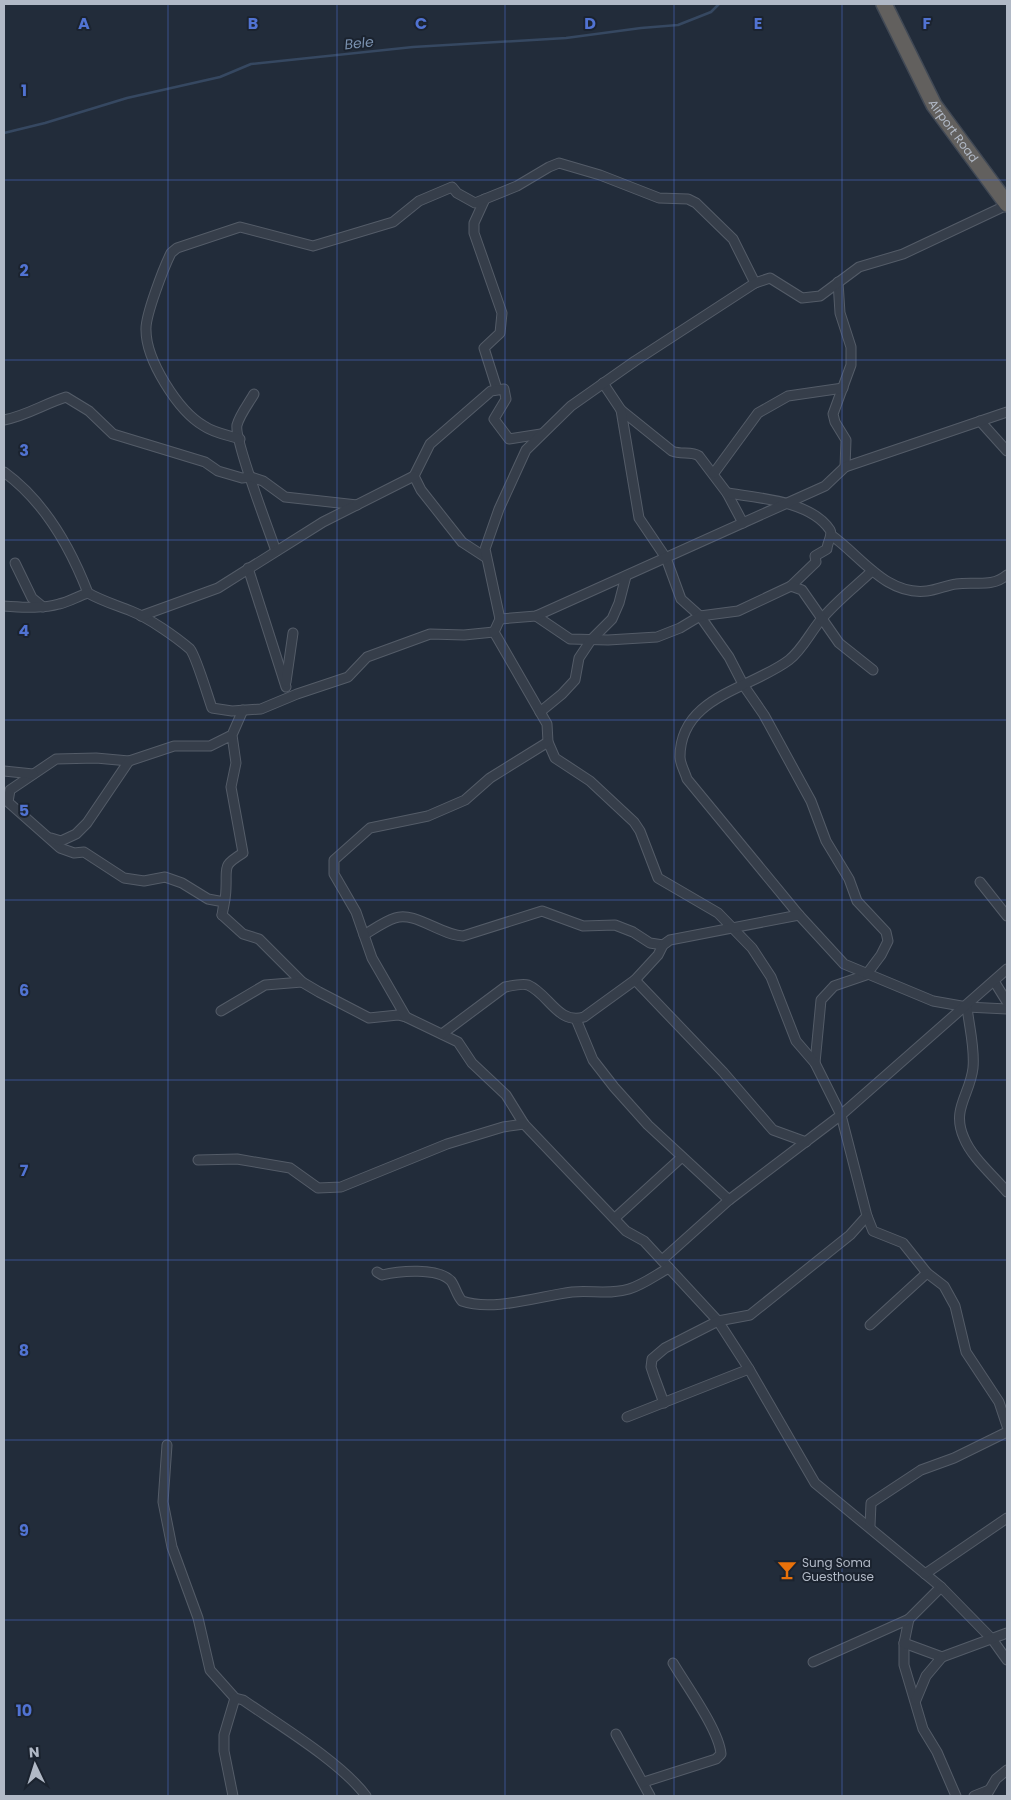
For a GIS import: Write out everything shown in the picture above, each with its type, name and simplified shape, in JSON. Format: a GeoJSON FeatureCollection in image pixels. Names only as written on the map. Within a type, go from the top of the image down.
{"type":"FeatureCollection","features":[{"type":"Feature","properties":{"kind":"highway","name":"Airport Road"},"geometry":{"type":"LineString","coordinates":[[884,4],[908,54],[944,119],[1007,204]]}},
{"type":"Feature","properties":{"kind":"street"},"geometry":{"type":"LineString","coordinates":[[240,439],[205,427],[193,418],[160,376],[146,330],[151,306],[171,253],[177,248],[240,227],[313,246],[393,222],[419,201],[452,187],[457,193],[475,203],[517,186],[559,163],[600,175],[659,198],[688,199],[696,203],[733,239],[755,283]]}},
{"type":"Feature","properties":{"kind":"street"},"geometry":{"type":"LineString","coordinates":[[485,199],[474,228],[502,313],[500,332],[484,348],[497,389]]}},
{"type":"Feature","properties":{"kind":"street"},"geometry":{"type":"LineString","coordinates":[[494,632],[500,619],[484,549],[498,509],[522,456],[572,406],[755,283],[770,278],[802,298],[820,296],[860,267],[903,254],[1007,204]]}},
{"type":"Feature","properties":{"kind":"street"},"geometry":{"type":"LineString","coordinates":[[838,282],[840,314],[852,356],[833,418],[846,440],[845,467]]}},
{"type":"Feature","properties":{"kind":"street"},"geometry":{"type":"LineString","coordinates":[[603,384],[621,410],[672,451],[679,454],[694,453],[699,456],[714,473],[743,523]]}},
{"type":"Feature","properties":{"kind":"street"},"geometry":{"type":"LineString","coordinates":[[714,473],[758,413],[788,396],[843,388]]}},
{"type":"Feature","properties":{"kind":"street"},"geometry":{"type":"LineString","coordinates":[[141,616],[218,588],[323,522],[414,476],[430,444],[468,409],[497,389],[504,389],[506,399],[494,419],[509,439],[536,437],[543,433]]}},
{"type":"Feature","properties":{"kind":"street"},"geometry":{"type":"LineString","coordinates":[[254,394],[237,425],[251,478],[276,551]]}},
{"type":"Feature","properties":{"kind":"street"},"geometry":{"type":"LineString","coordinates":[[4,420],[26,415],[36,408],[66,397],[89,411],[113,434],[205,462],[218,471],[242,478],[263,481],[285,497],[357,505]]}},
{"type":"Feature","properties":{"kind":"street"},"geometry":{"type":"LineString","coordinates":[[621,410],[627,459],[639,518],[666,558],[681,600],[700,616],[729,657],[744,686],[764,715],[811,801],[826,841],[849,879],[856,901],[886,932],[888,940],[881,955],[866,975],[834,986],[821,1000],[815,1064]]}},
{"type":"Feature","properties":{"kind":"street"},"geometry":{"type":"LineString","coordinates":[[500,619],[536,616],[825,486],[845,467],[1007,412]]}},
{"type":"Feature","properties":{"kind":"street"},"geometry":{"type":"LineString","coordinates":[[980,421],[1007,451]]}},
{"type":"Feature","properties":{"kind":"street"},"geometry":{"type":"LineString","coordinates":[[4,472],[46,512],[75,566],[83,576],[88,593]]}},
{"type":"Feature","properties":{"kind":"street"},"geometry":{"type":"LineString","coordinates":[[414,476],[421,490],[462,542],[485,557]]}},
{"type":"Feature","properties":{"kind":"street"},"geometry":{"type":"LineString","coordinates":[[536,616],[567,638],[592,640],[657,637],[680,628],[700,616],[738,611],[791,586],[812,569],[816,562],[815,556],[827,549],[831,535],[830,530],[823,522],[790,502],[727,493]]}},
{"type":"Feature","properties":{"kind":"street"},"geometry":{"type":"LineString","coordinates":[[831,535],[846,546],[872,571],[901,589],[926,592],[956,584],[991,584],[999,582],[1007,575]]}},
{"type":"Feature","properties":{"kind":"street"},"geometry":{"type":"LineString","coordinates":[[15,563],[24,578],[32,598],[43,607]]}},
{"type":"Feature","properties":{"kind":"street"},"geometry":{"type":"LineString","coordinates":[[248,568],[286,687]]}},
{"type":"Feature","properties":{"kind":"street"},"geometry":{"type":"LineString","coordinates":[[872,571],[821,619],[791,658],[744,686],[710,702],[695,714],[684,735],[679,759],[687,779],[799,915],[844,964],[866,975],[933,1001],[967,1007],[1007,1009]]}},
{"type":"Feature","properties":{"kind":"street"},"geometry":{"type":"LineString","coordinates":[[540,712],[562,694],[575,680],[579,658],[592,640],[612,619],[619,603],[626,576]]}},
{"type":"Feature","properties":{"kind":"street"},"geometry":{"type":"LineString","coordinates":[[791,586],[802,590],[840,643],[873,670]]}},
{"type":"Feature","properties":{"kind":"street"},"geometry":{"type":"LineString","coordinates":[[4,606],[43,607],[60,604],[88,593],[113,606],[130,610],[180,641],[194,654],[198,672],[212,708],[232,711],[261,709],[348,677],[367,657],[430,634],[464,635],[494,632]]}},
{"type":"Feature","properties":{"kind":"street"},"geometry":{"type":"LineString","coordinates":[[494,632],[547,724],[548,742],[555,758],[590,781],[634,822],[640,831],[658,878],[718,912],[752,948],[772,977],[796,1041],[815,1064],[842,1115],[867,1216],[873,1231],[903,1243],[927,1273],[944,1286],[955,1306],[966,1352],[999,1402],[1007,1426]]}},
{"type":"Feature","properties":{"kind":"street"},"geometry":{"type":"LineString","coordinates":[[287,698],[286,687],[292,633]]}},
{"type":"Feature","properties":{"kind":"street"},"geometry":{"type":"LineString","coordinates":[[222,916],[226,887],[224,874],[227,865],[243,853],[231,787],[236,763],[232,735],[242,710]]}},
{"type":"Feature","properties":{"kind":"street"},"geometry":{"type":"LineString","coordinates":[[222,916],[224,902],[208,899],[182,883],[165,877],[144,881],[124,878],[84,852],[74,853],[60,848],[8,802],[10,790],[56,759],[96,758],[129,761],[174,746],[210,746],[232,735]]}},
{"type":"Feature","properties":{"kind":"street"},"geometry":{"type":"LineString","coordinates":[[406,1017],[372,958],[356,912],[334,874],[334,860],[370,828],[428,816],[464,800],[490,778],[548,742]]}},
{"type":"Feature","properties":{"kind":"street"},"geometry":{"type":"LineString","coordinates":[[47,838],[61,841],[76,834],[87,823],[129,761]]}},
{"type":"Feature","properties":{"kind":"street"},"geometry":{"type":"LineString","coordinates":[[4,771],[33,774]]}},
{"type":"Feature","properties":{"kind":"street"},"geometry":{"type":"LineString","coordinates":[[980,882],[1007,916]]}},
{"type":"Feature","properties":{"kind":"street"},"geometry":{"type":"LineString","coordinates":[[364,935],[396,918],[407,916],[450,935],[463,936],[542,911],[583,926],[615,925],[633,932],[650,943],[663,945]]}},
{"type":"Feature","properties":{"kind":"street"},"geometry":{"type":"LineString","coordinates":[[442,1034],[505,988],[516,985],[528,985],[567,1018],[576,1019],[584,1017],[635,980],[658,955],[663,945],[670,940],[799,915]]}},
{"type":"Feature","properties":{"kind":"street"},"geometry":{"type":"LineString","coordinates":[[222,916],[243,934],[259,940],[302,982],[369,1018],[398,1015],[406,1017],[458,1042],[472,1063],[506,1095],[524,1124],[626,1231],[644,1241],[718,1321],[749,1369],[815,1483],[870,1526],[941,1587],[992,1638],[1007,1660]]}},
{"type":"Feature","properties":{"kind":"street"},"geometry":{"type":"LineString","coordinates":[[662,1260],[729,1200],[842,1115],[967,1007],[981,990],[1007,969]]}},
{"type":"Feature","properties":{"kind":"street"},"geometry":{"type":"LineString","coordinates":[[635,980],[723,1072],[773,1130],[806,1142]]}},
{"type":"Feature","properties":{"kind":"street"},"geometry":{"type":"LineString","coordinates":[[994,981],[1007,1002]]}},
{"type":"Feature","properties":{"kind":"street"},"geometry":{"type":"LineString","coordinates":[[221,1011],[265,985],[302,982]]}},
{"type":"Feature","properties":{"kind":"street"},"geometry":{"type":"LineString","coordinates":[[967,1007],[973,1068],[960,1106],[958,1116],[960,1127],[968,1145],[1007,1192]]}},
{"type":"Feature","properties":{"kind":"street"},"geometry":{"type":"LineString","coordinates":[[576,1019],[592,1060],[648,1125],[729,1200]]}},
{"type":"Feature","properties":{"kind":"street"},"geometry":{"type":"LineString","coordinates":[[198,1160],[237,1159],[290,1168],[318,1188],[341,1187],[447,1144],[503,1127],[524,1124]]}},
{"type":"Feature","properties":{"kind":"street"},"geometry":{"type":"LineString","coordinates":[[615,1218],[682,1157]]}},
{"type":"Feature","properties":{"kind":"street"},"geometry":{"type":"LineString","coordinates":[[664,1403],[651,1367],[652,1359],[665,1348],[718,1321],[750,1315],[850,1236],[867,1216]]}},
{"type":"Feature","properties":{"kind":"street"},"geometry":{"type":"LineString","coordinates":[[377,1272],[382,1275],[403,1270],[443,1276],[451,1281],[462,1301],[471,1304],[524,1302],[570,1292],[610,1293],[631,1288],[669,1268]]}},
{"type":"Feature","properties":{"kind":"street"},"geometry":{"type":"LineString","coordinates":[[870,1325],[927,1273]]}},
{"type":"Feature","properties":{"kind":"street"},"geometry":{"type":"LineString","coordinates":[[627,1418],[749,1369]]}},
{"type":"Feature","properties":{"kind":"street"},"geometry":{"type":"LineString","coordinates":[[870,1526],[871,1503],[922,1470],[954,1458],[1007,1432]]}},
{"type":"Feature","properties":{"kind":"street"},"geometry":{"type":"LineString","coordinates":[[167,1445],[163,1502],[172,1547],[198,1618],[210,1670],[235,1698],[243,1700],[315,1751],[359,1787],[366,1796]]}},
{"type":"Feature","properties":{"kind":"street"},"geometry":{"type":"LineString","coordinates":[[925,1574],[1007,1518]]}},
{"type":"Feature","properties":{"kind":"street"},"geometry":{"type":"LineString","coordinates":[[813,1662],[909,1619],[941,1587]]}},
{"type":"Feature","properties":{"kind":"street"},"geometry":{"type":"LineString","coordinates":[[909,1619],[904,1643],[904,1665],[916,1700],[923,1729],[937,1752],[956,1796]]}},
{"type":"Feature","properties":{"kind":"street"},"geometry":{"type":"LineString","coordinates":[[916,1700],[926,1676],[942,1656],[1007,1633]]}},
{"type":"Feature","properties":{"kind":"street"},"geometry":{"type":"LineString","coordinates":[[904,1643],[942,1656]]}},
{"type":"Feature","properties":{"kind":"street"},"geometry":{"type":"LineString","coordinates":[[644,1782],[716,1759],[721,1754],[720,1745],[712,1729],[673,1663]]}},
{"type":"Feature","properties":{"kind":"street"},"geometry":{"type":"LineString","coordinates":[[233,1796],[224,1751],[224,1735],[235,1698]]}},
{"type":"Feature","properties":{"kind":"street"},"geometry":{"type":"LineString","coordinates":[[616,1734],[650,1796]]}},
{"type":"Feature","properties":{"kind":"street"},"geometry":{"type":"LineString","coordinates":[[974,1796],[988,1793],[996,1779],[1007,1770]]}},
{"type":"Feature","properties":{"kind":"waterway","name":"Bele"},"geometry":{"type":"LineString","coordinates":[[4,133],[45,123],[127,98],[220,77],[251,64],[413,47],[566,38],[678,25],[711,12],[719,4]]}},
{"type":"Feature","properties":{"kind":"place","name":"Sung Soma Guesthouse"},"geometry":{"type":"Point","coordinates":[787,1570]}}]}
